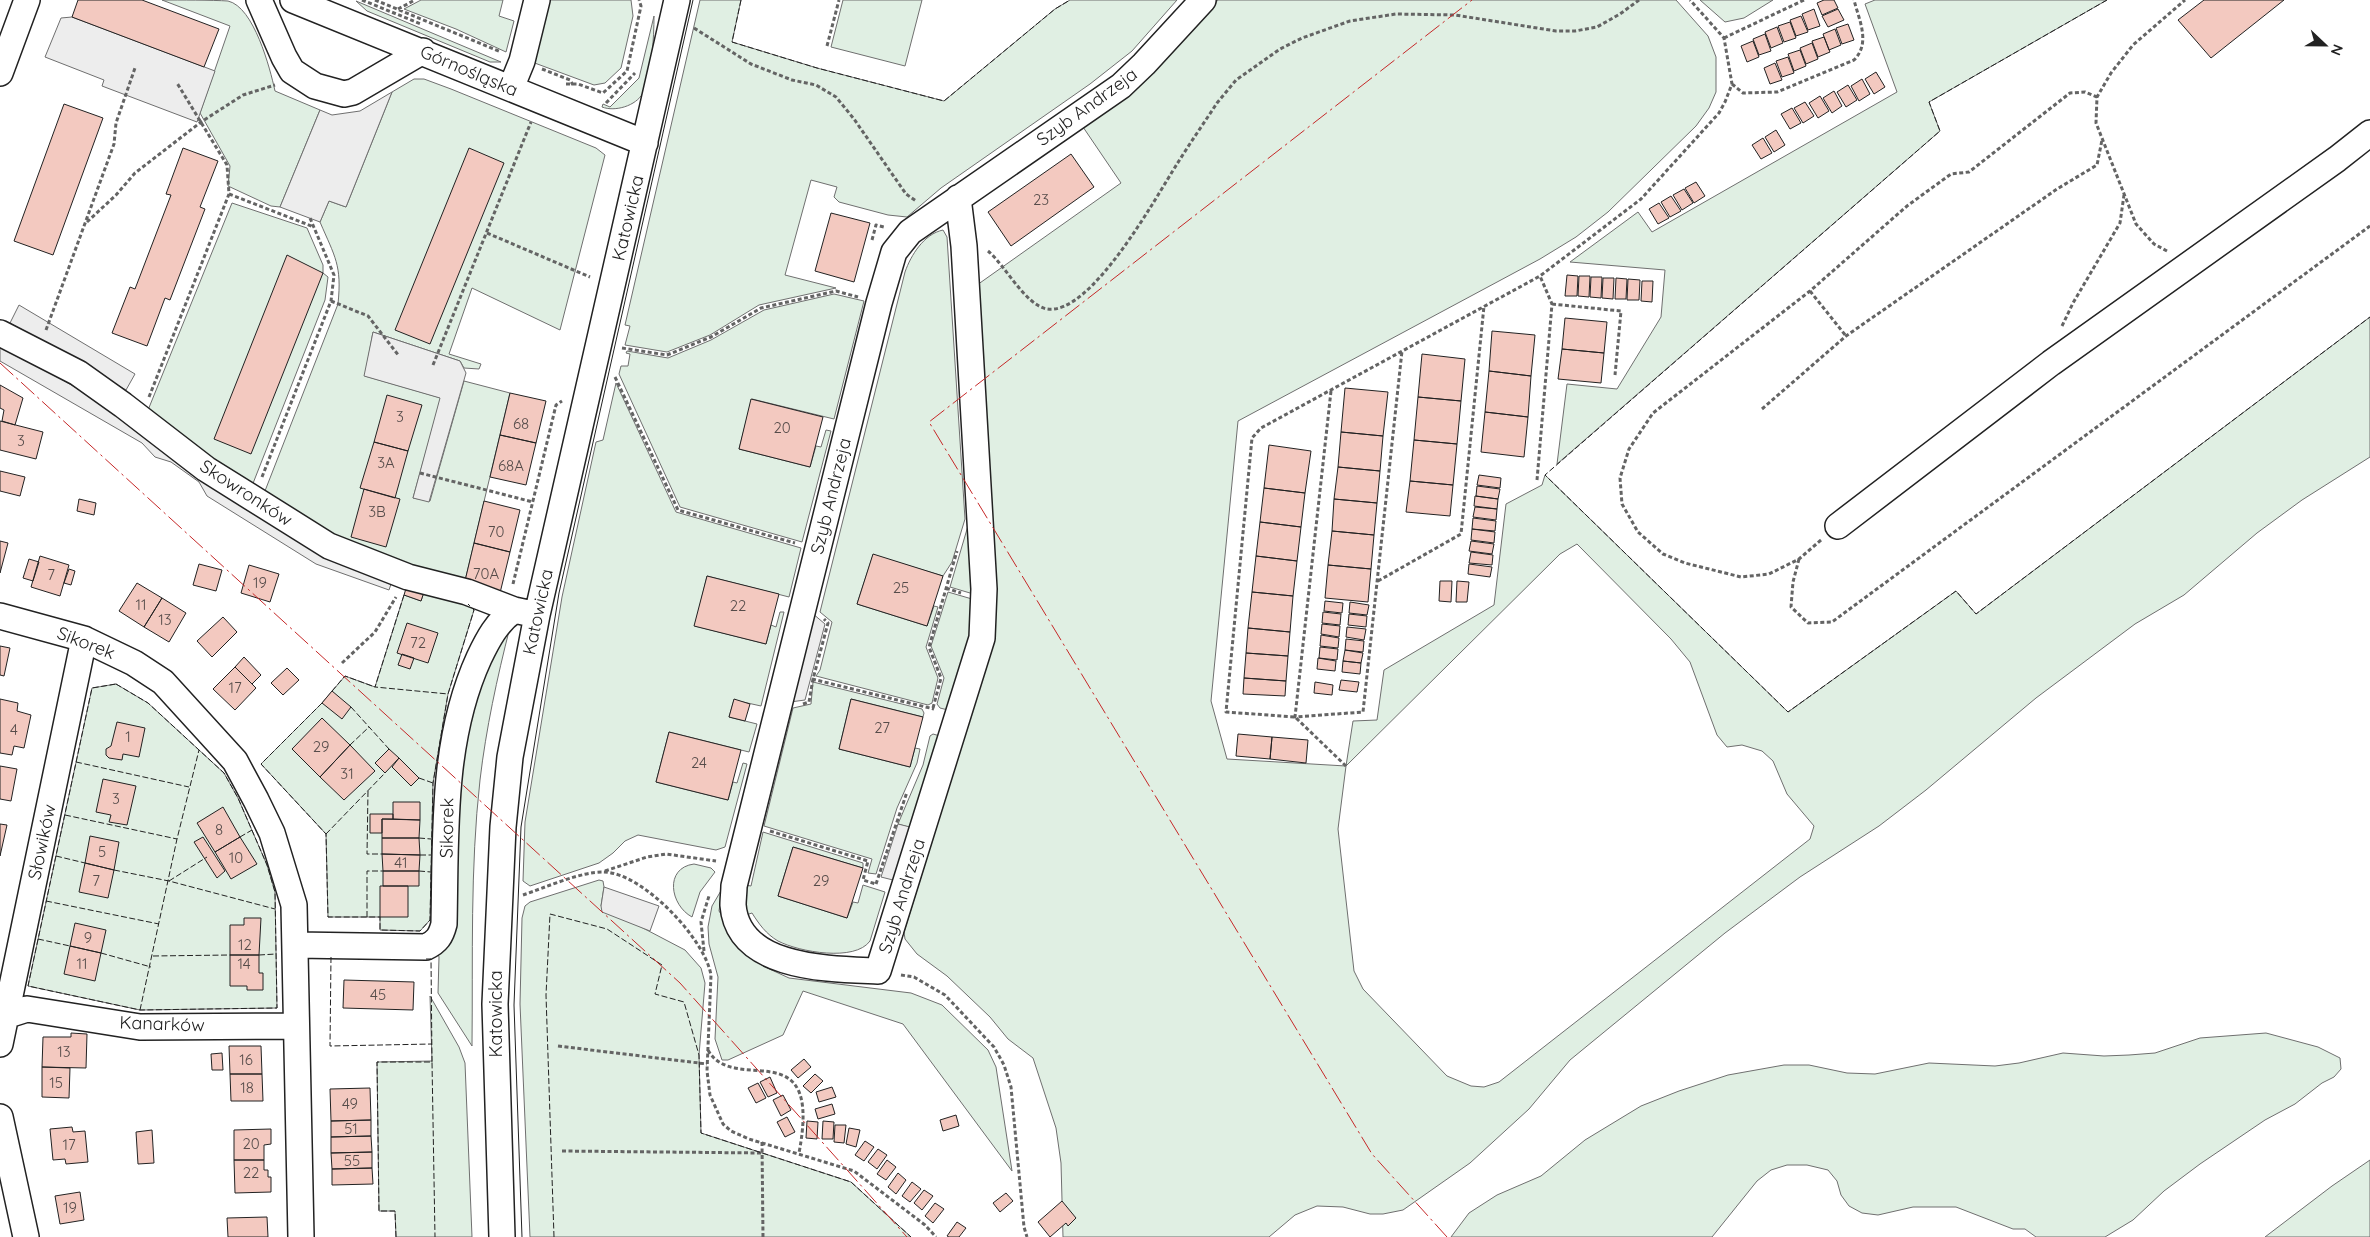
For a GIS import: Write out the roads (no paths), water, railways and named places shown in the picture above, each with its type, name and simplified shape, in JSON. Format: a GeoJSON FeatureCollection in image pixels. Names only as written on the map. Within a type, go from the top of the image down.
{"type":"FeatureCollection","features":[{"type":"Feature","properties":{"kind":"street"},"geometry":{"type":"LineString","coordinates":[[0,73],[28,0]]}},
{"type":"Feature","properties":{"kind":"street"},"geometry":{"type":"LineString","coordinates":[[259,0],[284,58],[292,71],[303,80],[322,88],[344,94],[353,92],[423,51]]}},
{"type":"Feature","properties":{"kind":"street","name":"Górnośląska"},"geometry":{"type":"LineString","coordinates":[[293,0],[333,8],[423,51],[645,143]]}},
{"type":"Feature","properties":{"kind":"street"},"geometry":{"type":"LineString","coordinates":[[511,88],[522,61],[537,0]]}},
{"type":"Feature","properties":{"kind":"street","name":"Szyb Andrzeja"},"geometry":{"type":"LineString","coordinates":[[958,198],[964,246],[984,589],[982,638],[878,971],[833,969],[790,962],[780,959],[756,946],[744,934],[737,921],[733,906],[739,864],[888,266],[894,252],[910,232],[958,198],[1121,86],[1203,0]]}},
{"type":"Feature","properties":{"kind":"street","name":"Katowicka"},"geometry":{"type":"LineString","coordinates":[[502,1237],[495,1004],[503,827],[510,757],[519,610],[645,143],[675,9]]}},
{"type":"Feature","properties":{"kind":"street"},"geometry":{"type":"LineString","coordinates":[[1838,526],[2051,363],[2337,159],[2370,133]]}},
{"type":"Feature","properties":{"kind":"street","name":"Skowronków"},"geometry":{"type":"LineString","coordinates":[[0,333],[78,373],[141,418],[206,469],[329,546],[408,577],[467,592],[519,610]]}},
{"type":"Feature","properties":{"kind":"street","name":"Sikorek"},"geometry":{"type":"LineString","coordinates":[[296,945],[426,947],[436,942],[442,934],[444,924],[447,789],[462,703],[489,636],[519,610]]}},
{"type":"Feature","properties":{"kind":"street","name":"Sikorek"},"geometry":{"type":"LineString","coordinates":[[0,616],[84,639],[134,663],[162,682],[235,761],[272,833],[285,870],[294,905],[296,945],[295,1026],[301,1237]]}},
{"type":"Feature","properties":{"kind":"street","name":"Słowików"},"geometry":{"type":"LineString","coordinates":[[0,1044],[2,1016],[84,639]]}},
{"type":"Feature","properties":{"kind":"street","name":"Kanarków"},"geometry":{"type":"LineString","coordinates":[[2,1016],[27,1009],[140,1027],[295,1026]]}},
{"type":"Feature","properties":{"kind":"street"},"geometry":{"type":"LineString","coordinates":[[0,1117],[26,1237]]}},
{"type":"Feature","properties":{"kind":"tram line"},"geometry":{"type":"LineString","coordinates":[[522,1237],[514,1005],[521,827],[559,593],[693,0]]}}]}
